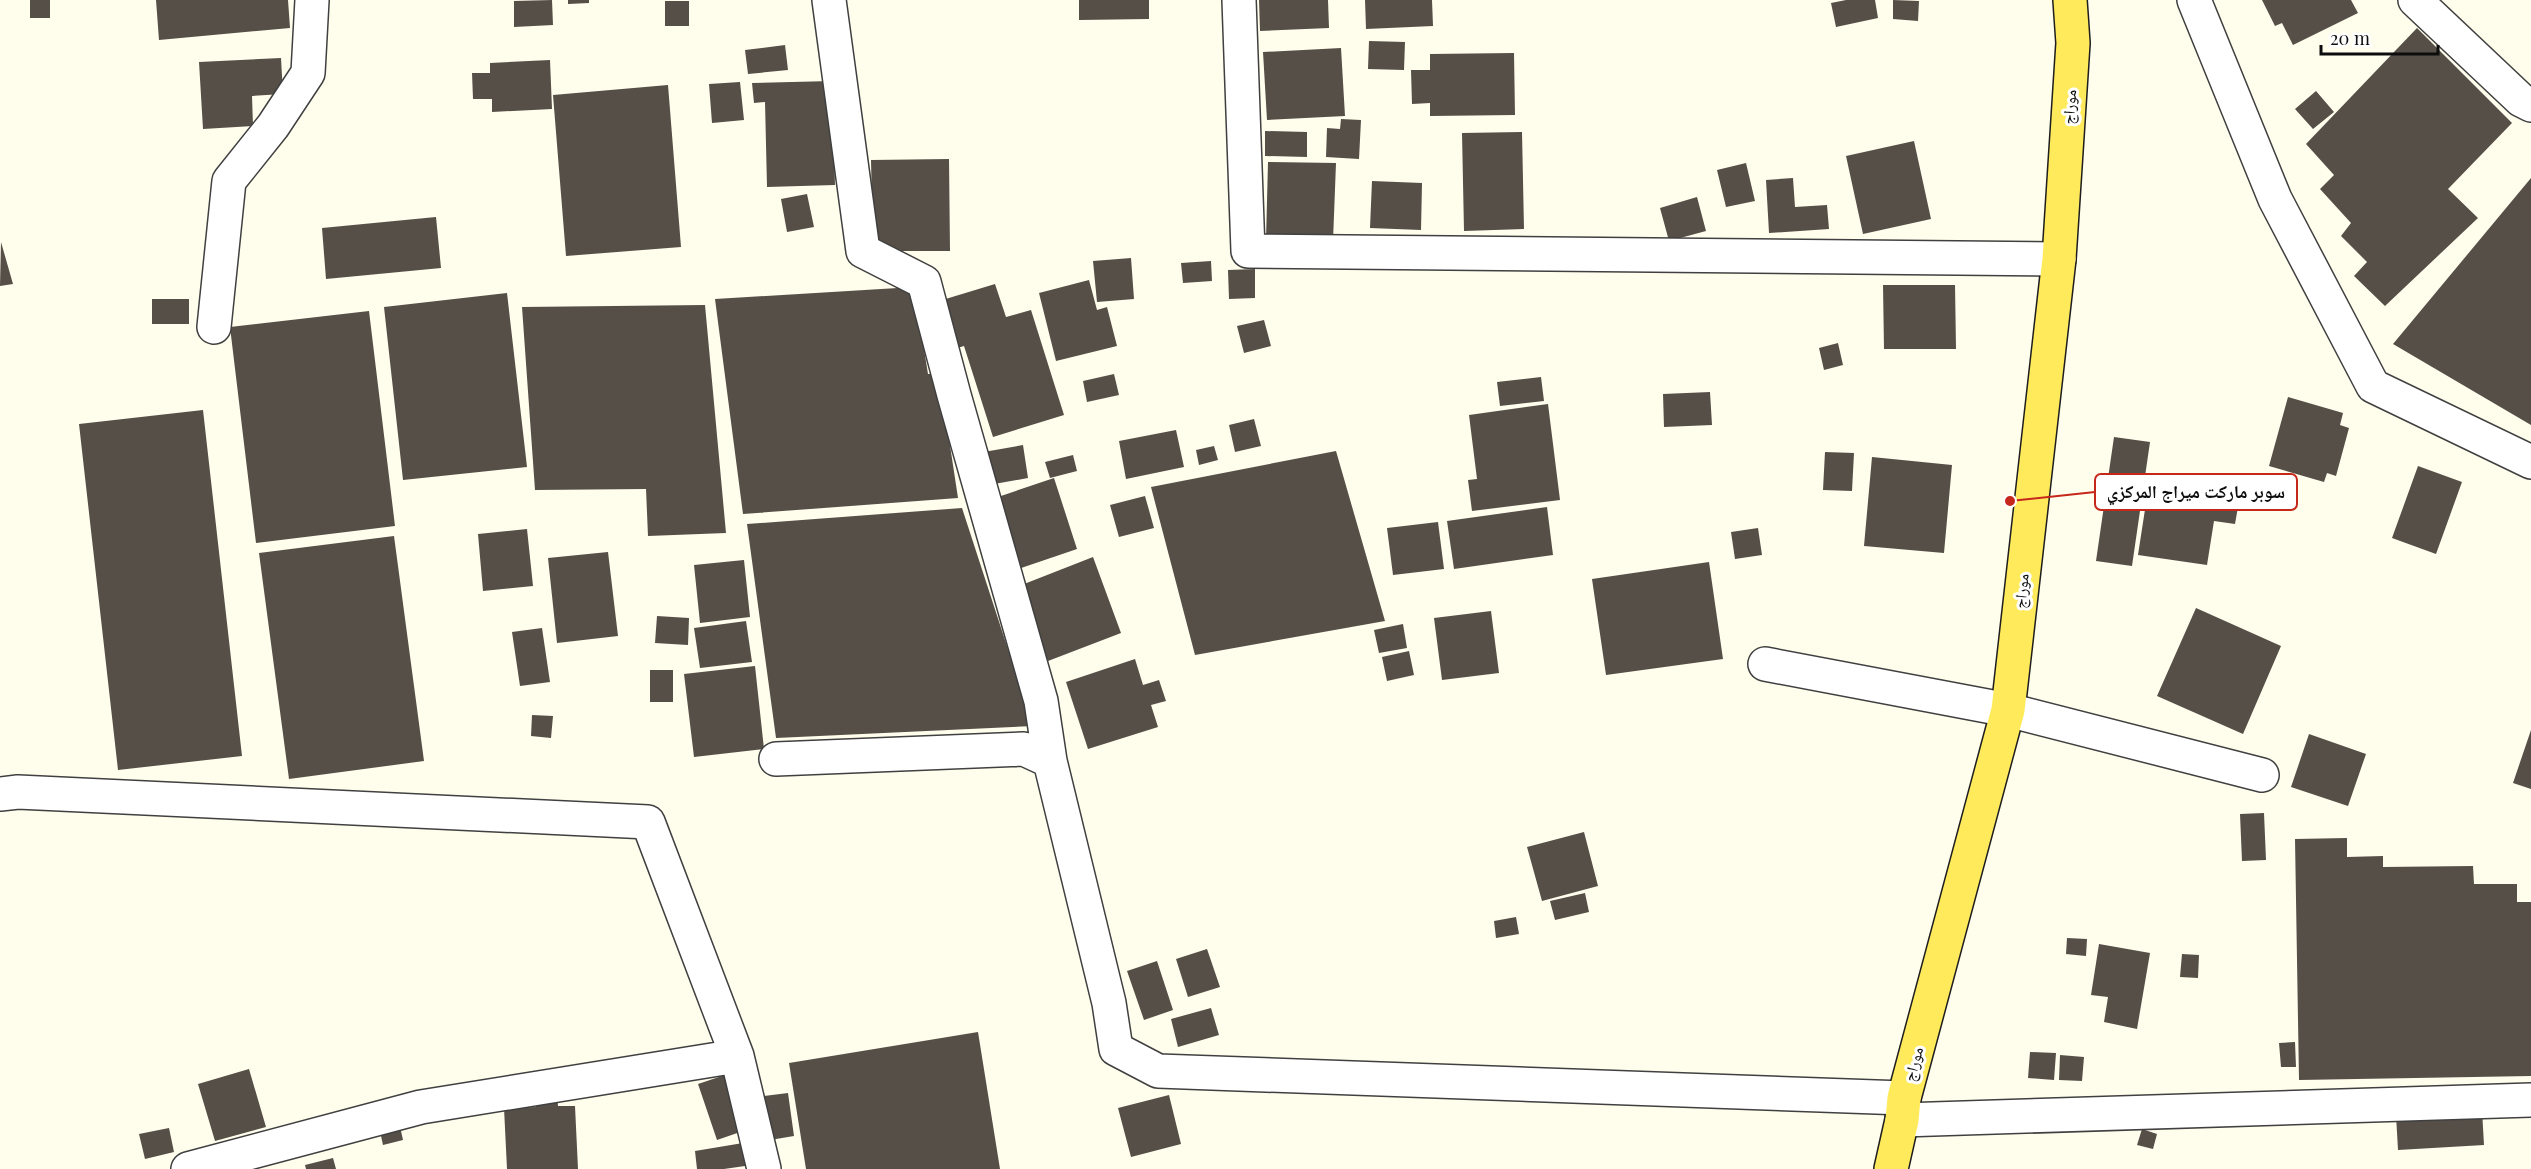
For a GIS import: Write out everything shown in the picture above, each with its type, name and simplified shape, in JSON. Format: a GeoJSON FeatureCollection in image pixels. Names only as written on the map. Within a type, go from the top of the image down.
{"type":"FeatureCollection","features":[{"type":"Feature","properties":{"kind":"main road","name":"موراج"},"geometry":{"type":"LineString","coordinates":[[1891,1169],[1903,1109],[2008,710],[2059,259],[2073,44],[2070,0]]}},
{"type":"Feature","properties":{"kind":"lane"},"geometry":{"type":"LineString","coordinates":[[214,327],[229,181],[273,126],[308,74],[312,0]]}},
{"type":"Feature","properties":{"kind":"lane"},"geometry":{"type":"LineString","coordinates":[[830,0],[863,251],[924,282],[1041,701],[1050,760],[1109,1003],[1116,1049],[1158,1071],[1903,1109],[2531,1100]]}},
{"type":"Feature","properties":{"kind":"lane"},"geometry":{"type":"LineString","coordinates":[[1239,0],[1248,251],[2059,259]]}},
{"type":"Feature","properties":{"kind":"lane"},"geometry":{"type":"LineString","coordinates":[[2194,0],[2275,199],[2373,386],[2531,462]]}},
{"type":"Feature","properties":{"kind":"lane"},"geometry":{"type":"LineString","coordinates":[[2415,0],[2521,100],[2531,105]]}},
{"type":"Feature","properties":{"kind":"lane"},"geometry":{"type":"LineString","coordinates":[[1765,663],[2008,710],[2262,775]]}},
{"type":"Feature","properties":{"kind":"lane"},"geometry":{"type":"LineString","coordinates":[[776,759],[1024,749],[1050,760]]}},
{"type":"Feature","properties":{"kind":"lane"},"geometry":{"type":"LineString","coordinates":[[0,794],[18,792],[648,822],[736,1056],[764,1169]]}},
{"type":"Feature","properties":{"kind":"lane"},"geometry":{"type":"LineString","coordinates":[[188,1169],[420,1107],[736,1056]]}},
{"type":"Feature","properties":{"kind":"building"},"geometry":{"type":"Polygon","coordinates":[[[30,0],[50,0],[50,18],[30,18],[30,0]]]}},
{"type":"Feature","properties":{"kind":"building"},"geometry":{"type":"Polygon","coordinates":[[[156,0],[288,0],[290,28],[159,40],[156,0]]]}},
{"type":"Feature","properties":{"kind":"building"},"geometry":{"type":"Polygon","coordinates":[[[552,0],[553,25],[514,27],[514,1],[552,0]]]}},
{"type":"Feature","properties":{"kind":"building"},"geometry":{"type":"Polygon","coordinates":[[[568,0],[589,0],[589,3],[568,4],[568,0]]]}},
{"type":"Feature","properties":{"kind":"building"},"geometry":{"type":"Polygon","coordinates":[[[1079,0],[1149,0],[1149,19],[1079,20],[1079,0]]]}},
{"type":"Feature","properties":{"kind":"building"},"geometry":{"type":"Polygon","coordinates":[[[1259,0],[1328,0],[1329,28],[1260,31],[1259,0]]]}},
{"type":"Feature","properties":{"kind":"building"},"geometry":{"type":"Polygon","coordinates":[[[1365,0],[1432,0],[1433,26],[1366,29],[1365,0]]]}},
{"type":"Feature","properties":{"kind":"building"},"geometry":{"type":"Polygon","coordinates":[[[1846,0],[1875,0],[1878,18],[1836,27],[1831,3],[1846,0]]]}},
{"type":"Feature","properties":{"kind":"building"},"geometry":{"type":"Polygon","coordinates":[[[1893,0],[1919,1],[1918,21],[1893,19],[1893,0]]]}},
{"type":"Feature","properties":{"kind":"building"},"geometry":{"type":"Polygon","coordinates":[[[2262,0],[2351,0],[2358,13],[2293,45],[2282,23],[2275,26],[2262,0]]]}},
{"type":"Feature","properties":{"kind":"building"},"geometry":{"type":"Polygon","coordinates":[[[665,1],[689,1],[689,26],[665,26],[665,1]]]}},
{"type":"Feature","properties":{"kind":"building"},"geometry":{"type":"Polygon","coordinates":[[[2417,28],[2512,123],[2448,189],[2478,218],[2385,306],[2354,276],[2367,262],[2341,236],[2351,223],[2320,189],[2334,175],[2306,144],[2417,28]]]}},
{"type":"Feature","properties":{"kind":"building"},"geometry":{"type":"Polygon","coordinates":[[[1369,41],[1405,42],[1404,70],[1368,69],[1369,41]]]}},
{"type":"Feature","properties":{"kind":"building"},"geometry":{"type":"Polygon","coordinates":[[[785,45],[788,70],[748,74],[745,50],[785,45]]]}},
{"type":"Feature","properties":{"kind":"building"},"geometry":{"type":"Polygon","coordinates":[[[1341,48],[1345,116],[1267,120],[1263,52],[1341,48]]]}},
{"type":"Feature","properties":{"kind":"building"},"geometry":{"type":"Polygon","coordinates":[[[1514,53],[1515,115],[1430,116],[1430,103],[1412,104],[1411,70],[1430,70],[1430,54],[1514,53]]]}},
{"type":"Feature","properties":{"kind":"building"},"geometry":{"type":"Polygon","coordinates":[[[281,58],[283,94],[252,96],[253,126],[203,129],[199,62],[281,58]]]}},
{"type":"Feature","properties":{"kind":"building"},"geometry":{"type":"Polygon","coordinates":[[[550,60],[552,109],[492,112],[492,99],[473,99],[472,73],[490,73],[490,63],[550,60]]]}},
{"type":"Feature","properties":{"kind":"building"},"geometry":{"type":"Polygon","coordinates":[[[832,81],[835,185],[767,187],[765,102],[754,103],[752,83],[832,81]]]}},
{"type":"Feature","properties":{"kind":"building"},"geometry":{"type":"Polygon","coordinates":[[[740,82],[744,120],[712,123],[709,84],[740,82]]]}},
{"type":"Feature","properties":{"kind":"building"},"geometry":{"type":"Polygon","coordinates":[[[668,85],[681,247],[566,256],[553,95],[668,85]]]}},
{"type":"Feature","properties":{"kind":"building"},"geometry":{"type":"Polygon","coordinates":[[[2316,91],[2334,112],[2313,129],[2295,109],[2316,91]]]}},
{"type":"Feature","properties":{"kind":"building"},"geometry":{"type":"Polygon","coordinates":[[[1341,119],[1361,120],[1359,159],[1326,157],[1327,128],[1340,129],[1341,119]]]}},
{"type":"Feature","properties":{"kind":"building"},"geometry":{"type":"Polygon","coordinates":[[[1265,131],[1307,132],[1307,157],[1265,156],[1265,131]]]}},
{"type":"Feature","properties":{"kind":"building"},"geometry":{"type":"Polygon","coordinates":[[[1522,132],[1524,229],[1464,231],[1462,133],[1522,132]]]}},
{"type":"Feature","properties":{"kind":"building"},"geometry":{"type":"Polygon","coordinates":[[[1914,141],[1931,219],[1863,234],[1846,156],[1914,141]]]}},
{"type":"Feature","properties":{"kind":"building"},"geometry":{"type":"Polygon","coordinates":[[[949,159],[950,251],[873,251],[871,160],[949,159]]]}},
{"type":"Feature","properties":{"kind":"building"},"geometry":{"type":"Polygon","coordinates":[[[1268,162],[1336,163],[1333,241],[1266,240],[1268,162]]]}},
{"type":"Feature","properties":{"kind":"building"},"geometry":{"type":"Polygon","coordinates":[[[1746,163],[1755,201],[1726,207],[1717,170],[1746,163]]]}},
{"type":"Feature","properties":{"kind":"building"},"geometry":{"type":"Polygon","coordinates":[[[1793,178],[1795,207],[1827,205],[1829,229],[1769,233],[1766,180],[1793,178]]]}},
{"type":"Feature","properties":{"kind":"building"},"geometry":{"type":"Polygon","coordinates":[[[2531,178],[2531,425],[2393,344],[2531,178]]]}},
{"type":"Feature","properties":{"kind":"building"},"geometry":{"type":"Polygon","coordinates":[[[1372,181],[1422,183],[1421,230],[1370,228],[1372,181]]]}},
{"type":"Feature","properties":{"kind":"building"},"geometry":{"type":"Polygon","coordinates":[[[807,194],[814,227],[787,232],[781,199],[807,194]]]}},
{"type":"Feature","properties":{"kind":"building"},"geometry":{"type":"Polygon","coordinates":[[[1697,197],[1706,231],[1669,241],[1660,208],[1697,197]]]}},
{"type":"Feature","properties":{"kind":"building"},"geometry":{"type":"Polygon","coordinates":[[[436,217],[441,268],[326,279],[322,228],[436,217]]]}},
{"type":"Feature","properties":{"kind":"building"},"geometry":{"type":"Polygon","coordinates":[[[1,242],[13,284],[0,286],[1,242]]]}},
{"type":"Feature","properties":{"kind":"building"},"geometry":{"type":"Polygon","coordinates":[[[1131,258],[1134,299],[1097,302],[1093,261],[1131,258]]]}},
{"type":"Feature","properties":{"kind":"building"},"geometry":{"type":"Polygon","coordinates":[[[1211,261],[1212,281],[1183,283],[1181,263],[1211,261]]]}},
{"type":"Feature","properties":{"kind":"building"},"geometry":{"type":"Polygon","coordinates":[[[1255,269],[1255,298],[1229,299],[1228,270],[1255,269]]]}},
{"type":"Feature","properties":{"kind":"building"},"geometry":{"type":"Polygon","coordinates":[[[1089,280],[1097,310],[1107,307],[1117,346],[1056,361],[1039,293],[1089,280]]]}},
{"type":"Feature","properties":{"kind":"building"},"geometry":{"type":"Polygon","coordinates":[[[995,284],[1006,317],[1031,310],[1064,415],[993,437],[964,346],[954,349],[939,301],[995,284]]]}},
{"type":"Feature","properties":{"kind":"building"},"geometry":{"type":"Polygon","coordinates":[[[1883,285],[1955,285],[1956,349],[1884,349],[1883,285]]]}},
{"type":"Feature","properties":{"kind":"building"},"geometry":{"type":"Polygon","coordinates":[[[914,287],[928,374],[939,373],[958,498],[743,514],[715,299],[914,287]]]}},
{"type":"Feature","properties":{"kind":"building"},"geometry":{"type":"Polygon","coordinates":[[[507,293],[527,467],[403,480],[384,307],[507,293]]]}},
{"type":"Feature","properties":{"kind":"building"},"geometry":{"type":"Polygon","coordinates":[[[152,299],[189,299],[189,324],[152,324],[152,299]]]}},
{"type":"Feature","properties":{"kind":"building"},"geometry":{"type":"Polygon","coordinates":[[[705,305],[726,533],[648,536],[646,489],[535,490],[522,307],[705,305]]]}},
{"type":"Feature","properties":{"kind":"building"},"geometry":{"type":"Polygon","coordinates":[[[369,311],[395,526],[256,543],[230,327],[369,311]]]}},
{"type":"Feature","properties":{"kind":"building"},"geometry":{"type":"Polygon","coordinates":[[[1264,320],[1271,346],[1244,353],[1237,326],[1264,320]]]}},
{"type":"Feature","properties":{"kind":"building"},"geometry":{"type":"Polygon","coordinates":[[[1838,343],[1843,365],[1824,370],[1819,348],[1838,343]]]}},
{"type":"Feature","properties":{"kind":"building"},"geometry":{"type":"Polygon","coordinates":[[[1114,374],[1119,395],[1087,402],[1083,381],[1114,374]]]}},
{"type":"Feature","properties":{"kind":"building"},"geometry":{"type":"Polygon","coordinates":[[[1541,377],[1544,401],[1500,406],[1497,382],[1541,377]]]}},
{"type":"Feature","properties":{"kind":"building"},"geometry":{"type":"Polygon","coordinates":[[[1710,392],[1712,425],[1664,427],[1663,394],[1710,392]]]}},
{"type":"Feature","properties":{"kind":"building"},"geometry":{"type":"Polygon","coordinates":[[[2288,397],[2343,413],[2340,425],[2349,428],[2336,476],[2327,473],[2324,482],[2269,466],[2288,397]]]}},
{"type":"Feature","properties":{"kind":"building"},"geometry":{"type":"Polygon","coordinates":[[[1548,404],[1560,500],[1472,511],[1468,480],[1477,479],[1469,415],[1548,404]]]}},
{"type":"Feature","properties":{"kind":"building"},"geometry":{"type":"Polygon","coordinates":[[[203,410],[242,756],[118,770],[79,424],[203,410]]]}},
{"type":"Feature","properties":{"kind":"building"},"geometry":{"type":"Polygon","coordinates":[[[1254,419],[1261,446],[1235,452],[1229,425],[1254,419]]]}},
{"type":"Feature","properties":{"kind":"building"},"geometry":{"type":"Polygon","coordinates":[[[1176,430],[1184,467],[1126,479],[1119,441],[1176,430]]]}},
{"type":"Feature","properties":{"kind":"building"},"geometry":{"type":"Polygon","coordinates":[[[2114,437],[2150,442],[2132,566],[2096,561],[2114,437]]]}},
{"type":"Feature","properties":{"kind":"building"},"geometry":{"type":"Polygon","coordinates":[[[1023,445],[1028,478],[983,486],[978,453],[1023,445]]]}},
{"type":"Feature","properties":{"kind":"building"},"geometry":{"type":"Polygon","coordinates":[[[1214,446],[1218,460],[1199,465],[1196,450],[1214,446]]]}},
{"type":"Feature","properties":{"kind":"building"},"geometry":{"type":"Polygon","coordinates":[[[1336,451],[1385,621],[1195,655],[1151,487],[1336,451]]]}},
{"type":"Feature","properties":{"kind":"building"},"geometry":{"type":"Polygon","coordinates":[[[1825,452],[1854,453],[1852,491],[1823,490],[1825,452]]]}},
{"type":"Feature","properties":{"kind":"building"},"geometry":{"type":"Polygon","coordinates":[[[1073,455],[1077,471],[1050,478],[1045,462],[1073,455]]]}},
{"type":"Feature","properties":{"kind":"building"},"geometry":{"type":"Polygon","coordinates":[[[1872,457],[1952,465],[1944,553],[1864,546],[1872,457]]]}},
{"type":"Feature","properties":{"kind":"building"},"geometry":{"type":"Polygon","coordinates":[[[2418,466],[2462,482],[2436,554],[2392,538],[2418,466]]]}},
{"type":"Feature","properties":{"kind":"building"},"geometry":{"type":"Polygon","coordinates":[[[2150,477],[2241,490],[2235,524],[2214,521],[2207,565],[2138,555],[2150,477]]]}},
{"type":"Feature","properties":{"kind":"building"},"geometry":{"type":"Polygon","coordinates":[[[1054,478],[1077,549],[1012,571],[989,500],[1054,478]]]}},
{"type":"Feature","properties":{"kind":"building"},"geometry":{"type":"Polygon","coordinates":[[[1145,496],[1154,528],[1119,537],[1110,505],[1145,496]]]}},
{"type":"Feature","properties":{"kind":"building"},"geometry":{"type":"Polygon","coordinates":[[[1547,507],[1553,555],[1454,569],[1447,521],[1547,507]]]}},
{"type":"Feature","properties":{"kind":"building"},"geometry":{"type":"Polygon","coordinates":[[[962,508],[1033,726],[776,738],[747,524],[962,508]]]}},
{"type":"Feature","properties":{"kind":"building"},"geometry":{"type":"Polygon","coordinates":[[[1438,522],[1444,569],[1393,575],[1387,528],[1438,522]]]}},
{"type":"Feature","properties":{"kind":"building"},"geometry":{"type":"Polygon","coordinates":[[[1758,528],[1762,555],[1735,559],[1731,532],[1758,528]]]}},
{"type":"Feature","properties":{"kind":"building"},"geometry":{"type":"Polygon","coordinates":[[[527,529],[533,586],[483,591],[478,534],[527,529]]]}},
{"type":"Feature","properties":{"kind":"building"},"geometry":{"type":"Polygon","coordinates":[[[394,536],[424,761],[289,779],[259,553],[394,536]]]}},
{"type":"Feature","properties":{"kind":"building"},"geometry":{"type":"Polygon","coordinates":[[[608,552],[618,636],[557,643],[548,558],[608,552]]]}},
{"type":"Feature","properties":{"kind":"building"},"geometry":{"type":"Polygon","coordinates":[[[1093,557],[1121,633],[1048,661],[1019,586],[1093,557]]]}},
{"type":"Feature","properties":{"kind":"building"},"geometry":{"type":"Polygon","coordinates":[[[744,560],[750,617],[700,623],[694,565],[744,560]]]}},
{"type":"Feature","properties":{"kind":"building"},"geometry":{"type":"Polygon","coordinates":[[[1709,562],[1723,659],[1606,675],[1592,579],[1709,562]]]}},
{"type":"Feature","properties":{"kind":"building"},"geometry":{"type":"Polygon","coordinates":[[[2196,608],[2281,646],[2243,734],[2157,696],[2196,608]]]}},
{"type":"Feature","properties":{"kind":"building"},"geometry":{"type":"Polygon","coordinates":[[[1491,611],[1499,673],[1442,680],[1434,618],[1491,611]]]}},
{"type":"Feature","properties":{"kind":"building"},"geometry":{"type":"Polygon","coordinates":[[[657,616],[689,618],[688,645],[655,643],[657,616]]]}},
{"type":"Feature","properties":{"kind":"building"},"geometry":{"type":"Polygon","coordinates":[[[746,621],[752,662],[700,668],[694,628],[746,621]]]}},
{"type":"Feature","properties":{"kind":"building"},"geometry":{"type":"Polygon","coordinates":[[[1403,624],[1407,648],[1379,653],[1374,630],[1403,624]]]}},
{"type":"Feature","properties":{"kind":"building"},"geometry":{"type":"Polygon","coordinates":[[[542,628],[550,682],[520,686],[512,632],[542,628]]]}},
{"type":"Feature","properties":{"kind":"building"},"geometry":{"type":"Polygon","coordinates":[[[1409,651],[1414,675],[1387,681],[1382,657],[1409,651]]]}},
{"type":"Feature","properties":{"kind":"building"},"geometry":{"type":"Polygon","coordinates":[[[1135,659],[1143,685],[1159,680],[1166,701],[1151,705],[1158,727],[1088,749],[1066,682],[1135,659]]]}},
{"type":"Feature","properties":{"kind":"building"},"geometry":{"type":"Polygon","coordinates":[[[755,666],[764,749],[694,757],[684,674],[755,666]]]}},
{"type":"Feature","properties":{"kind":"building"},"geometry":{"type":"Polygon","coordinates":[[[650,670],[673,670],[673,702],[650,702],[650,670]]]}},
{"type":"Feature","properties":{"kind":"building"},"geometry":{"type":"Polygon","coordinates":[[[532,715],[553,716],[551,738],[531,736],[532,715]]]}},
{"type":"Feature","properties":{"kind":"building"},"geometry":{"type":"Polygon","coordinates":[[[2531,730],[2531,789],[2513,783],[2531,730]]]}},
{"type":"Feature","properties":{"kind":"building"},"geometry":{"type":"Polygon","coordinates":[[[2309,734],[2366,754],[2348,806],[2291,787],[2309,734]]]}},
{"type":"Feature","properties":{"kind":"building"},"geometry":{"type":"Polygon","coordinates":[[[2264,813],[2266,860],[2242,861],[2240,814],[2264,813]]]}},
{"type":"Feature","properties":{"kind":"building"},"geometry":{"type":"Polygon","coordinates":[[[1584,832],[1598,886],[1542,901],[1527,847],[1584,832]]]}},
{"type":"Feature","properties":{"kind":"building"},"geometry":{"type":"Polygon","coordinates":[[[2347,838],[2347,857],[2383,856],[2383,867],[2473,866],[2474,884],[2517,884],[2517,902],[2531,902],[2531,1076],[2299,1080],[2295,839],[2347,838]]]}},
{"type":"Feature","properties":{"kind":"building"},"geometry":{"type":"Polygon","coordinates":[[[1585,893],[1589,912],[1555,920],[1550,901],[1585,893]]]}},
{"type":"Feature","properties":{"kind":"building"},"geometry":{"type":"Polygon","coordinates":[[[1516,917],[1519,934],[1496,938],[1494,921],[1516,917]]]}},
{"type":"Feature","properties":{"kind":"building"},"geometry":{"type":"Polygon","coordinates":[[[2067,938],[2087,939],[2086,956],[2066,954],[2067,938]]]}},
{"type":"Feature","properties":{"kind":"building"},"geometry":{"type":"Polygon","coordinates":[[[2099,944],[2150,953],[2137,1029],[2104,1022],[2108,997],[2091,995],[2099,944]]]}},
{"type":"Feature","properties":{"kind":"building"},"geometry":{"type":"Polygon","coordinates":[[[1207,949],[1220,987],[1188,997],[1176,959],[1207,949]]]}},
{"type":"Feature","properties":{"kind":"building"},"geometry":{"type":"Polygon","coordinates":[[[2182,954],[2199,955],[2198,978],[2180,977],[2182,954]]]}},
{"type":"Feature","properties":{"kind":"building"},"geometry":{"type":"Polygon","coordinates":[[[1157,961],[1173,1010],[1144,1020],[1127,971],[1157,961]]]}},
{"type":"Feature","properties":{"kind":"building"},"geometry":{"type":"Polygon","coordinates":[[[1211,1008],[1219,1035],[1178,1047],[1171,1019],[1211,1008]]]}},
{"type":"Feature","properties":{"kind":"building"},"geometry":{"type":"Polygon","coordinates":[[[978,1032],[1000,1169],[806,1169],[789,1063],[978,1032]]]}},
{"type":"Feature","properties":{"kind":"building"},"geometry":{"type":"Polygon","coordinates":[[[2295,1042],[2296,1067],[2281,1067],[2279,1043],[2295,1042]]]}},
{"type":"Feature","properties":{"kind":"building"},"geometry":{"type":"Polygon","coordinates":[[[2030,1052],[2056,1053],[2054,1080],[2028,1078],[2030,1052]]]}},
{"type":"Feature","properties":{"kind":"building"},"geometry":{"type":"Polygon","coordinates":[[[2060,1055],[2084,1057],[2082,1081],[2059,1080],[2060,1055]]]}},
{"type":"Feature","properties":{"kind":"building"},"geometry":{"type":"Polygon","coordinates":[[[249,1069],[266,1127],[215,1141],[198,1084],[249,1069]]]}},
{"type":"Feature","properties":{"kind":"building"},"geometry":{"type":"Polygon","coordinates":[[[728,1074],[746,1130],[717,1140],[698,1084],[728,1074]]]}},
{"type":"Feature","properties":{"kind":"building"},"geometry":{"type":"Polygon","coordinates":[[[788,1093],[794,1136],[770,1140],[764,1096],[788,1093]]]}},
{"type":"Feature","properties":{"kind":"building"},"geometry":{"type":"Polygon","coordinates":[[[536,1094],[557,1094],[558,1106],[575,1106],[578,1169],[507,1169],[504,1108],[536,1107],[536,1094]]]}},
{"type":"Feature","properties":{"kind":"building"},"geometry":{"type":"Polygon","coordinates":[[[1169,1095],[1181,1144],[1131,1157],[1118,1108],[1169,1095]]]}},
{"type":"Feature","properties":{"kind":"building"},"geometry":{"type":"Polygon","coordinates":[[[2482,1110],[2484,1145],[2398,1150],[2396,1115],[2482,1110]]]}},
{"type":"Feature","properties":{"kind":"building"},"geometry":{"type":"Polygon","coordinates":[[[399,1122],[403,1140],[383,1145],[379,1127],[399,1122]]]}},
{"type":"Feature","properties":{"kind":"building"},"geometry":{"type":"Polygon","coordinates":[[[169,1128],[174,1152],[145,1159],[139,1134],[169,1128]]]}},
{"type":"Feature","properties":{"kind":"building"},"geometry":{"type":"Polygon","coordinates":[[[2142,1129],[2157,1134],[2153,1149],[2137,1145],[2142,1129]]]}},
{"type":"Feature","properties":{"kind":"building"},"geometry":{"type":"Polygon","coordinates":[[[749,1142],[752,1165],[724,1169],[697,1169],[695,1151],[749,1142]]]}},
{"type":"Feature","properties":{"kind":"building"},"geometry":{"type":"Polygon","coordinates":[[[333,1158],[336,1169],[306,1169],[305,1165],[333,1158]]]}},
{"type":"Feature","properties":{"kind":"place","name":"سوبر ماركت ميراج المركزي"},"geometry":{"type":"Point","coordinates":[2010,501]}}]}
